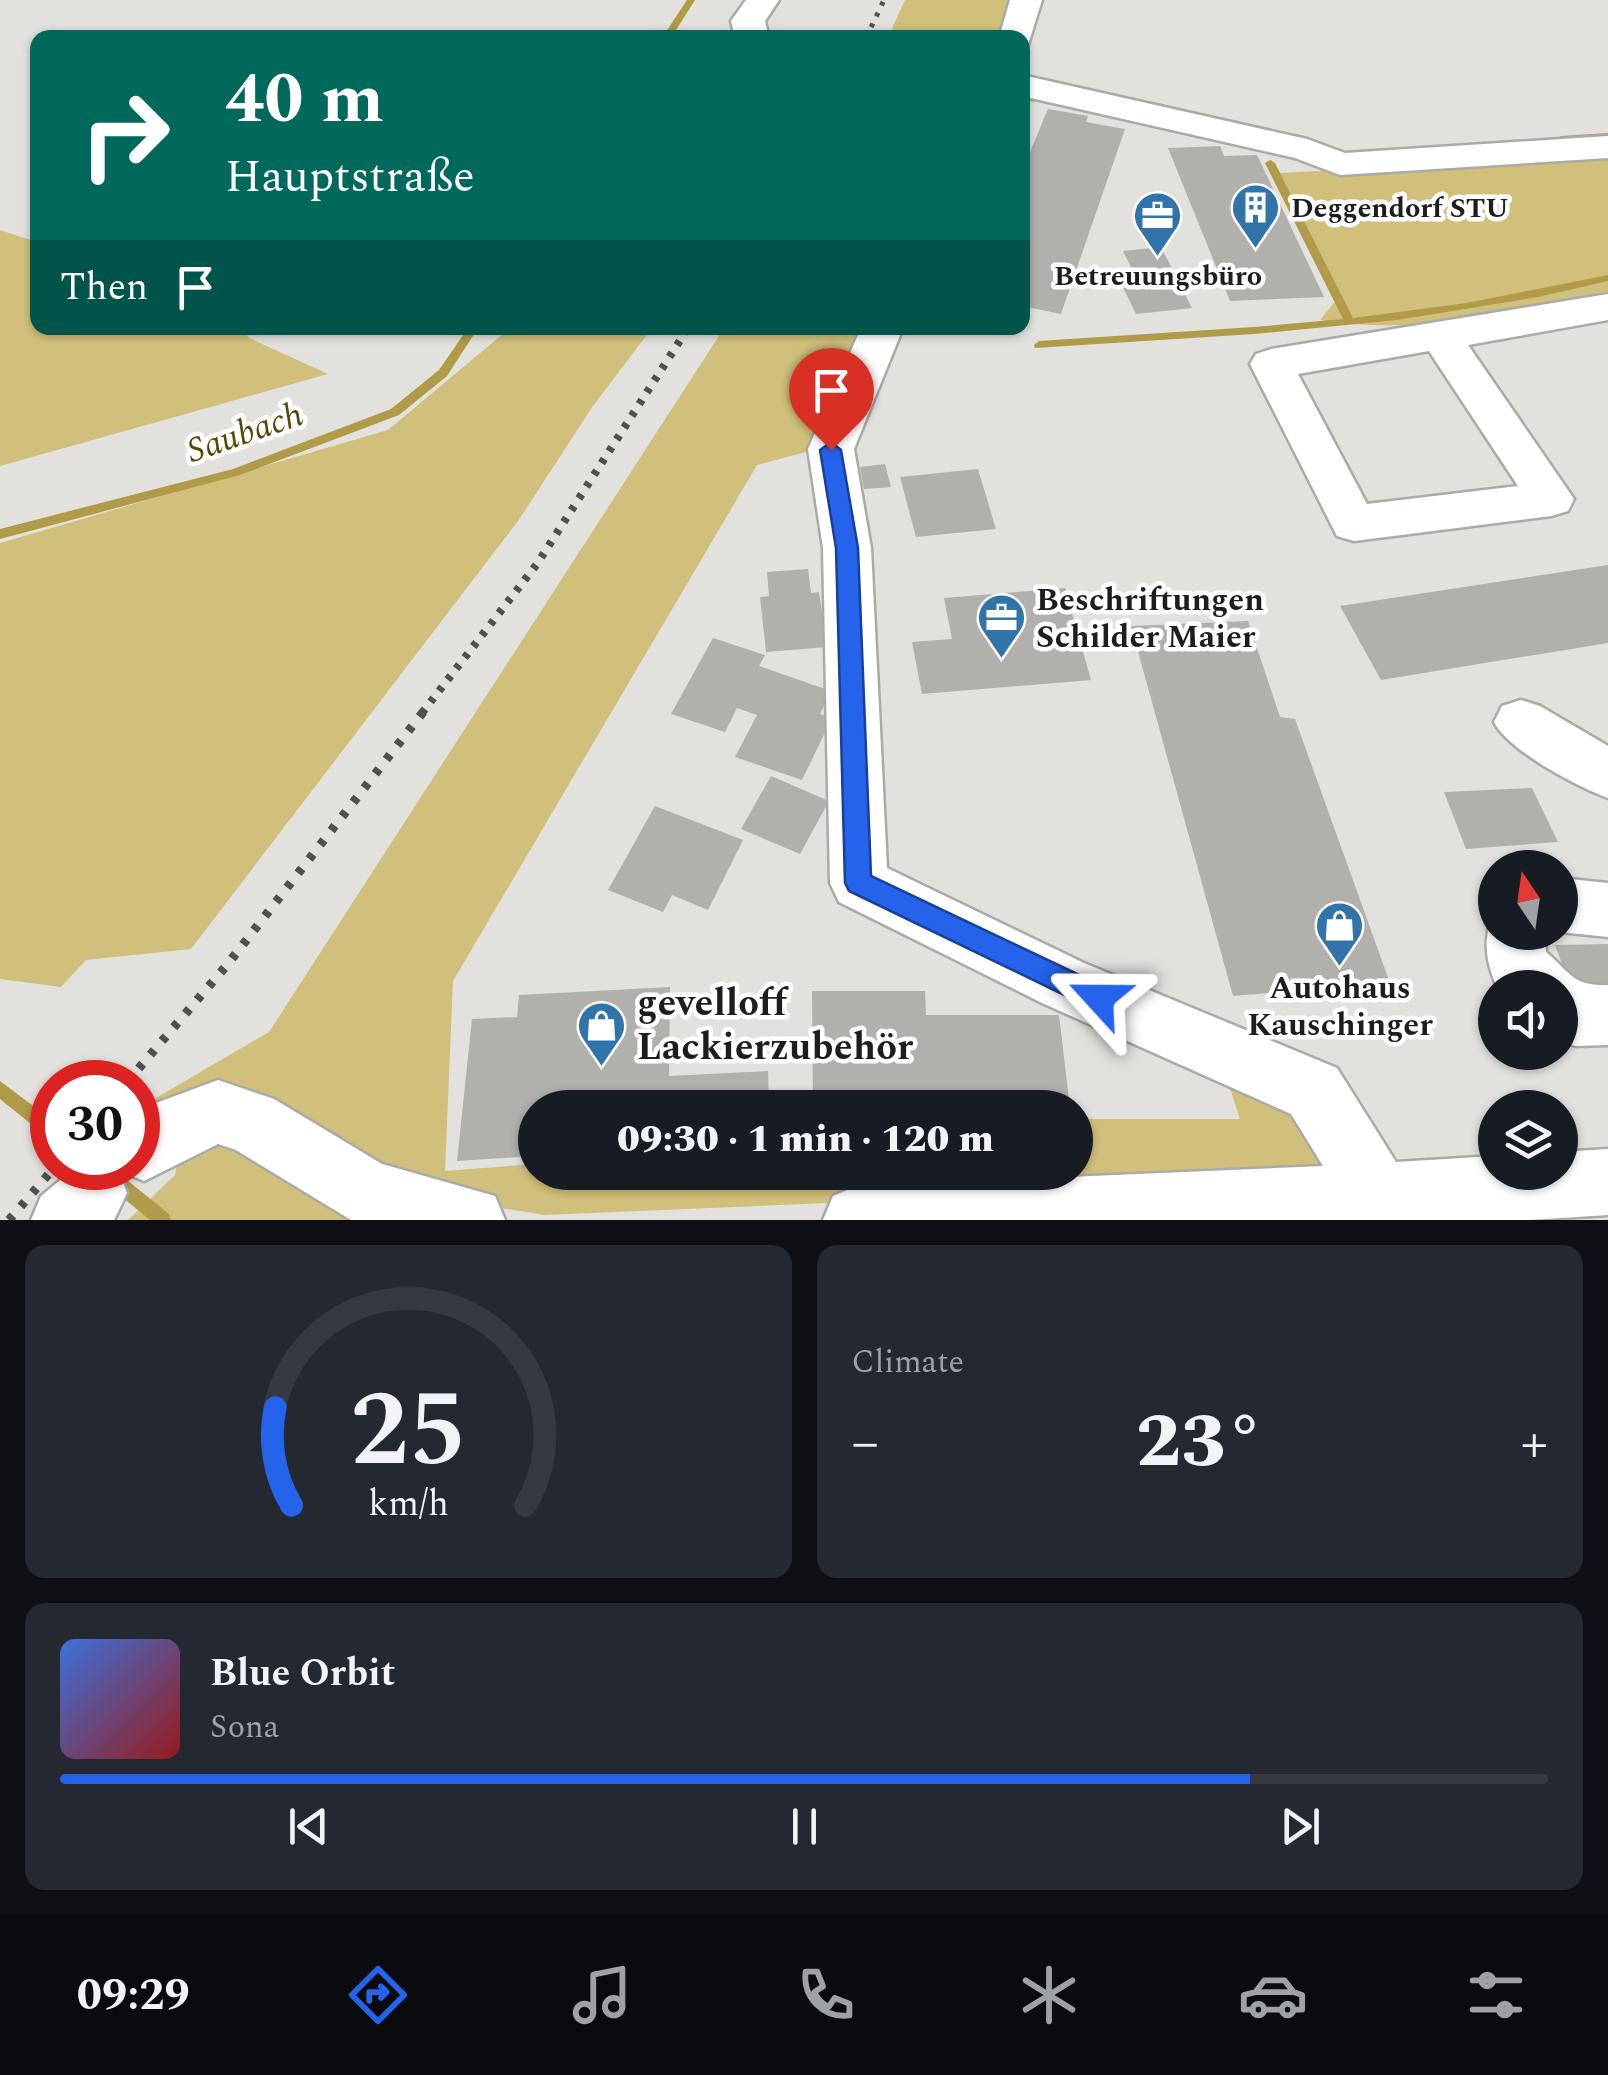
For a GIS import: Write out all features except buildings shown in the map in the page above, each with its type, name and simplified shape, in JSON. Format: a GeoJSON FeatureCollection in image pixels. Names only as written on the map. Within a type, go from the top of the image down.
{"type":"FeatureCollection","features":[{"type":"Feature","properties":{"kind":"street"},"geometry":{"type":"LineString","coordinates":[[750,30],[748,21],[763,0]]}},
{"type":"Feature","properties":{"kind":"street"},"geometry":{"type":"LineString","coordinates":[[1018,30],[1026,0]]}},
{"type":"Feature","properties":{"kind":"street"},"geometry":{"type":"LineString","coordinates":[[1030,86],[1306,150],[1340,164],[1608,147]]}},
{"type":"Feature","properties":{"kind":"street"},"geometry":{"type":"LineString","coordinates":[[1442,336],[1551,498],[1354,524],[1271,364],[1608,307]]}},
{"type":"Feature","properties":{"kind":"street"},"geometry":{"type":"LineString","coordinates":[[879,335],[831,450],[847,548],[858,883],[1063,982],[1314,1091],[1383,1208]]}},
{"type":"Feature","properties":{"kind":"street"},"geometry":{"type":"LineString","coordinates":[[1521,722],[1608,774]]}},
{"type":"Feature","properties":{"kind":"street"},"geometry":{"type":"LineString","coordinates":[[1578,906],[1608,910]]}},
{"type":"Feature","properties":{"kind":"street"},"geometry":{"type":"LineString","coordinates":[[1578,1016],[1608,1016]]}},
{"type":"Feature","properties":{"kind":"street"},"geometry":{"type":"LineString","coordinates":[[160,1138],[179,1126],[218,1112],[251,1122],[369,1194],[471,1220]]}},
{"type":"Feature","properties":{"kind":"street"},"geometry":{"type":"LineString","coordinates":[[856,1220],[1383,1208],[1608,1182]]}},
{"type":"Feature","properties":{"kind":"shaded area"},"geometry":{"type":"Polygon","coordinates":[[[905,0],[1019,0],[1007,30],[891,30],[905,0]]]}},
{"type":"Feature","properties":{"kind":"shaded area"},"geometry":{"type":"Polygon","coordinates":[[[1608,155],[1608,295],[1427,324],[1320,320],[1341,294],[1280,173],[1608,155]]]}},
{"type":"Feature","properties":{"kind":"shaded area"},"geometry":{"type":"Polygon","coordinates":[[[0,230],[30,240],[30,335],[247,335],[328,374],[0,466],[0,230]]]}},
{"type":"Feature","properties":{"kind":"shaded area"},"geometry":{"type":"Polygon","coordinates":[[[502,335],[647,335],[593,406],[518,521],[191,949],[86,960],[61,987],[0,979],[0,543],[388,430],[502,335]]]}},
{"type":"Feature","properties":{"kind":"shaded area"},"geometry":{"type":"Polygon","coordinates":[[[719,335],[868,335],[813,450],[757,465],[453,981],[445,1171],[518,1165],[518,1190],[1093,1190],[1093,1119],[1240,1119],[1225,1073],[1289,1103],[1326,1143],[1321,1182],[544,1215],[434,1197],[330,1149],[160,1129],[160,1096],[269,1032],[719,335]]]}},
{"type":"Feature","properties":{"kind":"shaded area"},"geometry":{"type":"Polygon","coordinates":[[[241,1132],[392,1220],[128,1220],[175,1175],[182,1135],[241,1132]]]}},
{"type":"Feature","properties":{"kind":"waterway","name":"Saubach"},"geometry":{"type":"LineString","coordinates":[[671,30],[691,0]]}},
{"type":"Feature","properties":{"kind":"waterway"},"geometry":{"type":"LineString","coordinates":[[1030,98],[1049,99]]}},
{"type":"Feature","properties":{"kind":"waterway"},"geometry":{"type":"LineString","coordinates":[[1561,139],[1608,136]]}},
{"type":"Feature","properties":{"kind":"waterway"},"geometry":{"type":"LineString","coordinates":[[1270,163],[1349,321]]}},
{"type":"Feature","properties":{"kind":"waterway"},"geometry":{"type":"LineString","coordinates":[[1039,345],[1254,331],[1397,316],[1538,294],[1608,278]]}},
{"type":"Feature","properties":{"kind":"waterway","name":"Saubach"},"geometry":{"type":"LineString","coordinates":[[0,534],[236,472],[395,412],[443,373],[468,335]]}},
{"type":"Feature","properties":{"kind":"waterway","name":"Saubach"},"geometry":{"type":"LineString","coordinates":[[0,1089],[30,1113]]}},
{"type":"Feature","properties":{"kind":"waterway","name":"Saubach"},"geometry":{"type":"LineString","coordinates":[[127,1190],[163,1220]]}},
{"type":"Feature","properties":{"kind":"railway"},"geometry":{"type":"LineString","coordinates":[[870,30],[884,0]]}},
{"type":"Feature","properties":{"kind":"railway"},"geometry":{"type":"LineString","coordinates":[[422,713],[537,564],[684,335]]}},
{"type":"Feature","properties":{"kind":"railway"},"geometry":{"type":"LineString","coordinates":[[146,1060],[227,965],[424,711]]}},
{"type":"Feature","properties":{"kind":"railway"},"geometry":{"type":"LineString","coordinates":[[9,1220],[35,1190]]}},
{"type":"Feature","properties":{"kind":"place","name":"Deggendorf STU"},"geometry":{"type":"Point","coordinates":[1256,250]}},
{"type":"Feature","properties":{"kind":"place","name":"Betreuungsbüro"},"geometry":{"type":"Point","coordinates":[1158,258]}},
{"type":"Feature","properties":{"kind":"place","name":"Beschriftungen Schilder Maier"},"geometry":{"type":"Point","coordinates":[1001,660]}},
{"type":"Feature","properties":{"kind":"place","name":"Autohaus Kauschinger"},"geometry":{"type":"Point","coordinates":[1340,968]}},
{"type":"Feature","properties":{"kind":"place","name":"gevelloff Lackierzubehör"},"geometry":{"type":"Point","coordinates":[602,1068]}},
{"type":"Feature","properties":{"kind":"route"},"geometry":{"type":"LineString","coordinates":[[831,450],[847,548],[858,883],[1099,998]]}}]}
